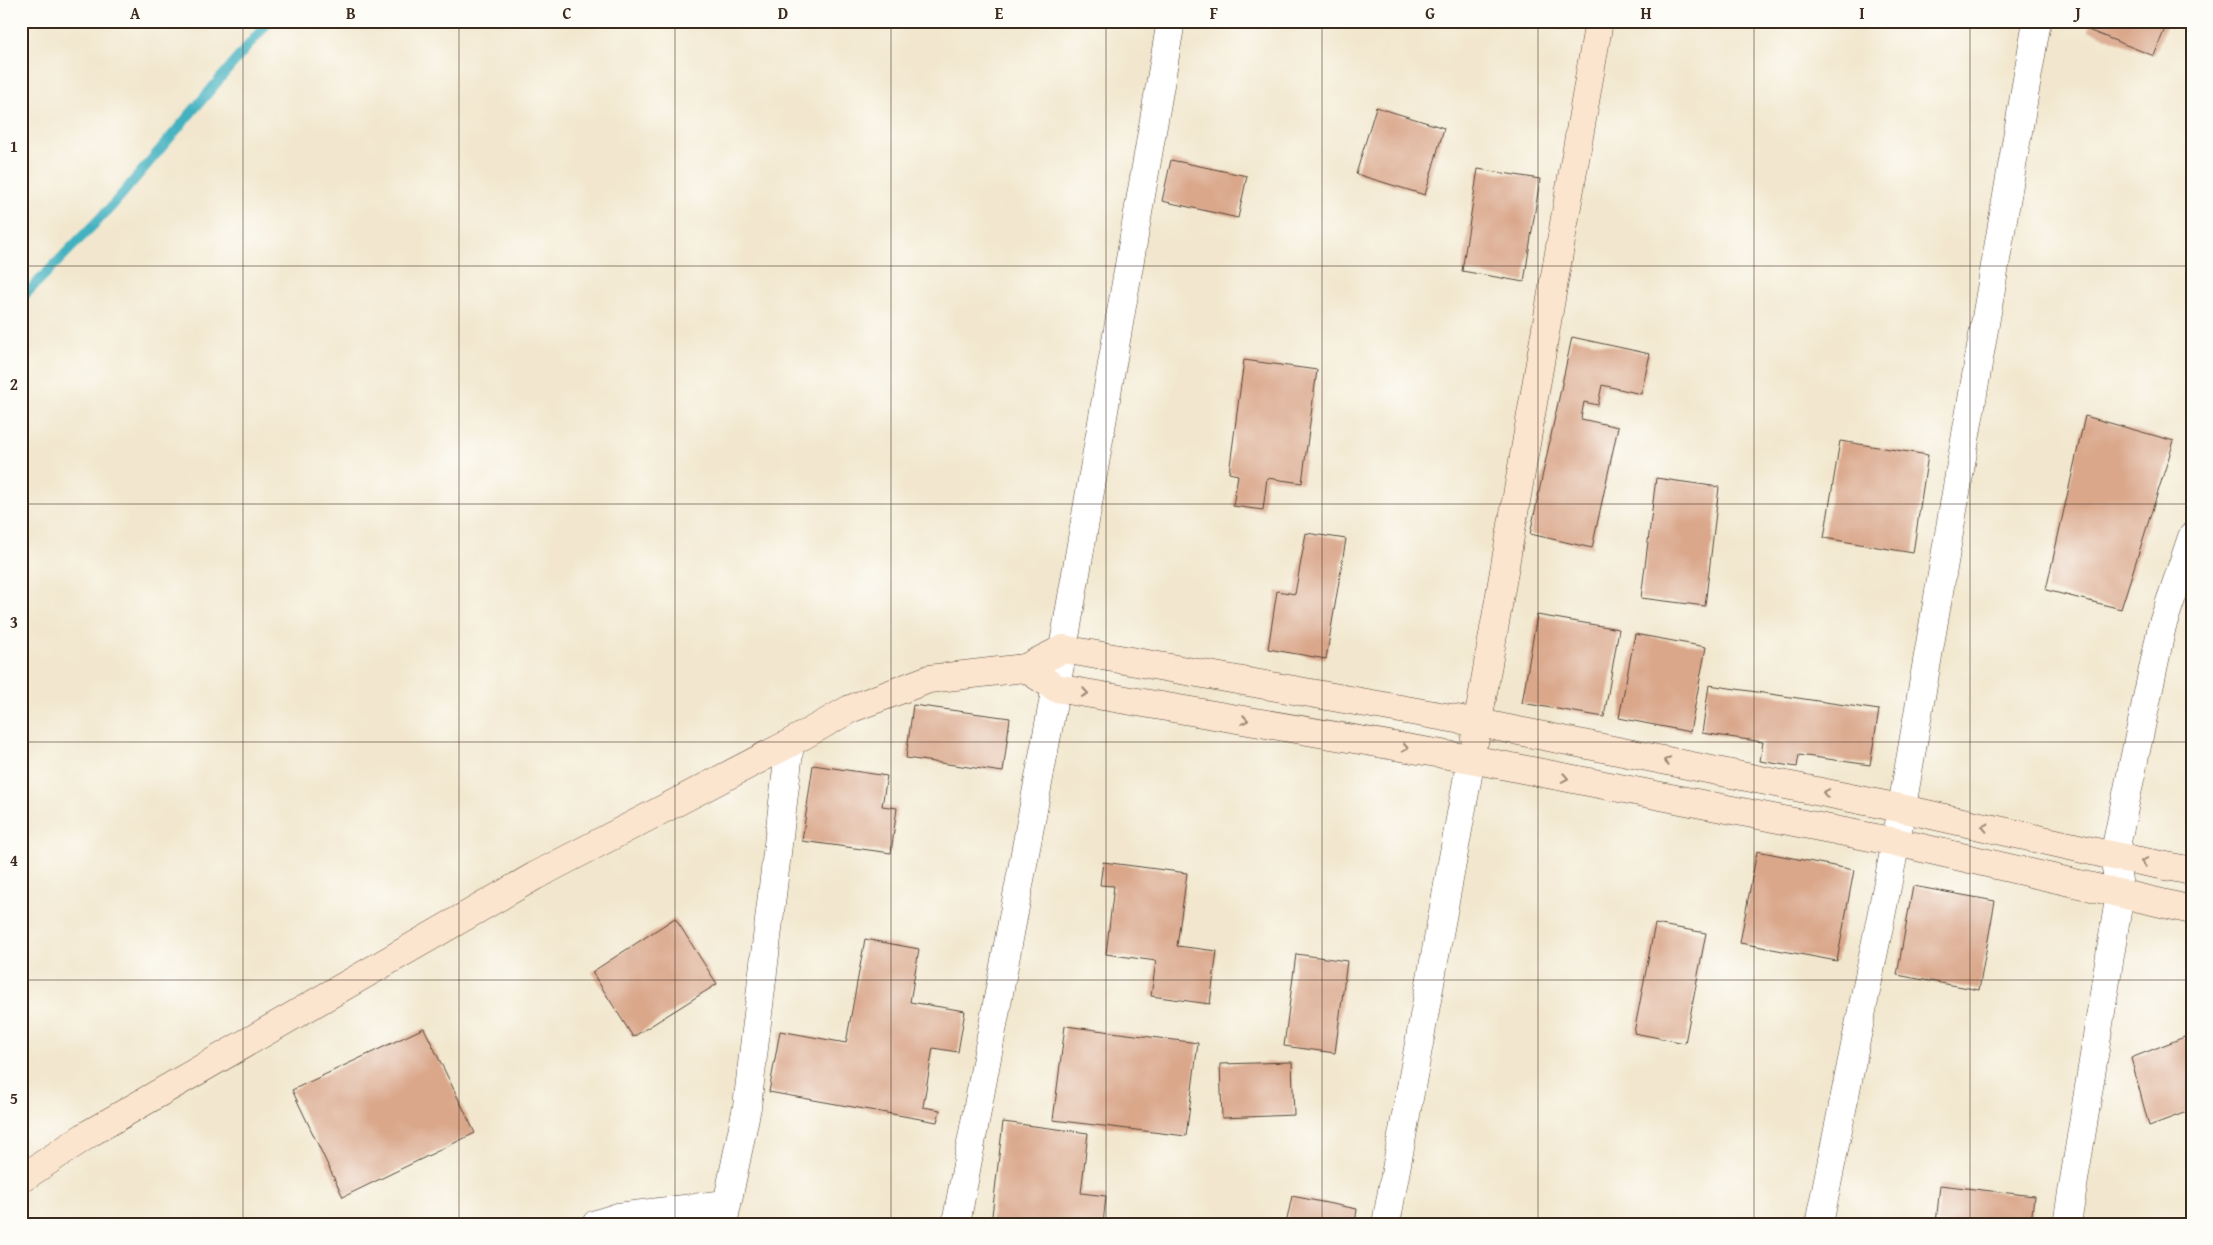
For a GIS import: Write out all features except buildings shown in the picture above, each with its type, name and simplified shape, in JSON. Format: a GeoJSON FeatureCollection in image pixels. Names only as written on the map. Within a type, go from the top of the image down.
{"type":"FeatureCollection","features":[{"type":"Feature","properties":{"kind":"street"},"geometry":{"type":"LineString","coordinates":[[956,1224],[1063,649],[1171,21]]}},
{"type":"Feature","properties":{"kind":"street"},"geometry":{"type":"LineString","coordinates":[[1386,1224],[1478,723],[1599,21]]}},
{"type":"Feature","properties":{"kind":"street"},"geometry":{"type":"LineString","coordinates":[[1819,1224],[1896,842],[1900,808],[2037,21]]}},
{"type":"Feature","properties":{"kind":"street"},"geometry":{"type":"LineString","coordinates":[[2067,1224],[2120,893],[2114,856],[2162,626],[2192,537]]}},
{"type":"Feature","properties":{"kind":"street"},"geometry":{"type":"LineString","coordinates":[[21,1179],[90,1132],[526,881],[790,744],[850,709],[929,679],[1025,668],[1063,649],[1478,723],[1900,808],[2114,856],[2192,871]]}},
{"type":"Feature","properties":{"kind":"street"},"geometry":{"type":"LineString","coordinates":[[1025,668],[1056,688],[1471,759],[1896,842],[2192,910]]}},
{"type":"Feature","properties":{"kind":"street"},"geometry":{"type":"LineString","coordinates":[[596,1224],[618,1217],[725,1214],[747,1107],[790,744]]}},
{"type":"Feature","properties":{"kind":"waterway"},"geometry":{"type":"LineString","coordinates":[[21,299],[112,206],[269,21]]}}]}
